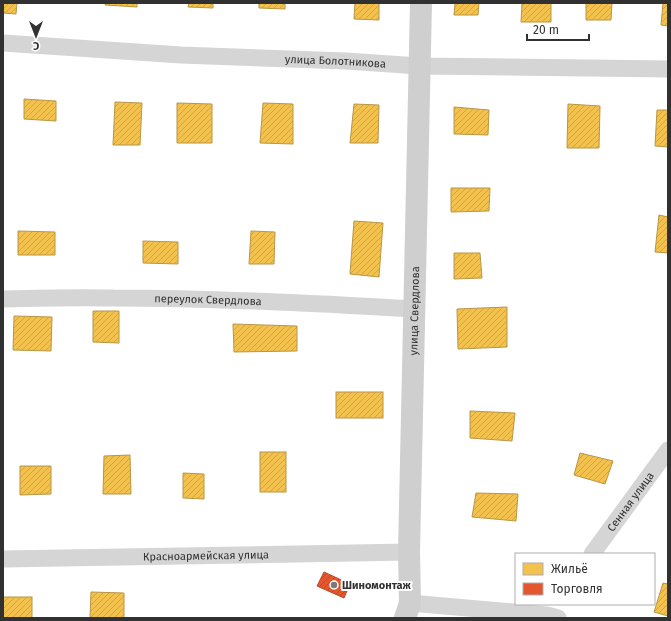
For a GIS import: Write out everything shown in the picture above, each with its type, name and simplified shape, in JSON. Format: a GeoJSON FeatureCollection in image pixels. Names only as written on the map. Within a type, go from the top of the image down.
{"type":"FeatureCollection","features":[{"type":"Feature","properties":{"kind":"main road","name":"улица Свердлова"},"geometry":{"type":"LineString","coordinates":[[407,610],[421,3]]}},
{"type":"Feature","properties":{"kind":"street","name":"улица Болотникова"},"geometry":{"type":"LineString","coordinates":[[3,44],[181,55],[346,61],[419,66],[668,69]]}},
{"type":"Feature","properties":{"kind":"street","name":"переулок Свердлова"},"geometry":{"type":"LineString","coordinates":[[3,299],[194,299],[414,309]]}},
{"type":"Feature","properties":{"kind":"street","name":"Сенная улица"},"geometry":{"type":"LineString","coordinates":[[593,553],[668,450]]}},
{"type":"Feature","properties":{"kind":"street","name":"Красноармейская улица"},"geometry":{"type":"LineString","coordinates":[[3,559],[408,552]]}},
{"type":"Feature","properties":{"kind":"street"},"geometry":{"type":"LineString","coordinates":[[407,610],[554,612]]}},
{"type":"Feature","properties":{"kind":"building: Жильё"},"geometry":{"type":"Polygon","coordinates":[[[3,3],[17,3],[16,14],[3,13],[3,3]]]}},
{"type":"Feature","properties":{"kind":"building: Жильё"},"geometry":{"type":"Polygon","coordinates":[[[106,3],[137,3],[137,7],[105,5],[106,3]]]}},
{"type":"Feature","properties":{"kind":"building: Жильё"},"geometry":{"type":"Polygon","coordinates":[[[189,3],[213,3],[213,8],[188,7],[189,3]]]}},
{"type":"Feature","properties":{"kind":"building: Жильё"},"geometry":{"type":"Polygon","coordinates":[[[259,3],[285,3],[285,9],[259,8],[259,3]]]}},
{"type":"Feature","properties":{"kind":"building: Жильё"},"geometry":{"type":"Polygon","coordinates":[[[355,3],[379,3],[379,20],[354,19],[355,3]]]}},
{"type":"Feature","properties":{"kind":"building: Жильё"},"geometry":{"type":"Polygon","coordinates":[[[455,3],[479,3],[478,15],[454,15],[455,3]]]}},
{"type":"Feature","properties":{"kind":"building: Жильё"},"geometry":{"type":"Polygon","coordinates":[[[522,3],[551,3],[551,22],[521,22],[522,3]]]}},
{"type":"Feature","properties":{"kind":"building: Жильё"},"geometry":{"type":"Polygon","coordinates":[[[586,3],[612,3],[611,20],[586,20],[586,3]]]}},
{"type":"Feature","properties":{"kind":"building: Жильё"},"geometry":{"type":"Polygon","coordinates":[[[663,3],[668,3],[668,26],[661,25],[663,3]]]}},
{"type":"Feature","properties":{"kind":"building: Жильё"},"geometry":{"type":"Polygon","coordinates":[[[24,99],[56,101],[56,121],[24,119],[24,99]]]}},
{"type":"Feature","properties":{"kind":"building: Жильё"},"geometry":{"type":"Polygon","coordinates":[[[115,102],[142,103],[140,145],[113,145],[115,102]]]}},
{"type":"Feature","properties":{"kind":"building: Жильё"},"geometry":{"type":"Polygon","coordinates":[[[177,103],[212,104],[212,143],[177,143],[177,103]]]}},
{"type":"Feature","properties":{"kind":"building: Жильё"},"geometry":{"type":"Polygon","coordinates":[[[263,103],[293,104],[293,144],[260,143],[263,103]]]}},
{"type":"Feature","properties":{"kind":"building: Жильё"},"geometry":{"type":"Polygon","coordinates":[[[354,104],[379,105],[378,143],[350,143],[354,104]]]}},
{"type":"Feature","properties":{"kind":"building: Жильё"},"geometry":{"type":"Polygon","coordinates":[[[568,104],[600,106],[599,148],[567,148],[568,104]]]}},
{"type":"Feature","properties":{"kind":"building: Жильё"},"geometry":{"type":"Polygon","coordinates":[[[454,107],[489,110],[488,135],[454,134],[454,107]]]}},
{"type":"Feature","properties":{"kind":"building: Жильё"},"geometry":{"type":"Polygon","coordinates":[[[657,110],[668,110],[668,147],[655,146],[657,110]]]}},
{"type":"Feature","properties":{"kind":"building: Жильё"},"geometry":{"type":"Polygon","coordinates":[[[451,188],[490,188],[489,211],[451,212],[451,188]]]}},
{"type":"Feature","properties":{"kind":"building: Жильё"},"geometry":{"type":"Polygon","coordinates":[[[659,215],[668,217],[668,253],[655,252],[659,215]]]}},
{"type":"Feature","properties":{"kind":"building: Жильё"},"geometry":{"type":"Polygon","coordinates":[[[354,221],[383,223],[379,277],[350,274],[354,221]]]}},
{"type":"Feature","properties":{"kind":"building: Жильё"},"geometry":{"type":"Polygon","coordinates":[[[18,231],[55,232],[55,255],[18,255],[18,231]]]}},
{"type":"Feature","properties":{"kind":"building: Жильё"},"geometry":{"type":"Polygon","coordinates":[[[251,231],[275,232],[274,264],[249,264],[251,231]]]}},
{"type":"Feature","properties":{"kind":"building: Жильё"},"geometry":{"type":"Polygon","coordinates":[[[143,241],[178,242],[178,264],[143,263],[143,241]]]}},
{"type":"Feature","properties":{"kind":"building: Жильё"},"geometry":{"type":"Polygon","coordinates":[[[454,253],[480,253],[482,278],[454,279],[454,253]]]}},
{"type":"Feature","properties":{"kind":"building: Жильё"},"geometry":{"type":"Polygon","coordinates":[[[507,307],[507,347],[458,349],[457,309],[507,307]]]}},
{"type":"Feature","properties":{"kind":"building: Жильё"},"geometry":{"type":"Polygon","coordinates":[[[93,311],[119,311],[119,343],[93,342],[93,311]]]}},
{"type":"Feature","properties":{"kind":"building: Жильё"},"geometry":{"type":"Polygon","coordinates":[[[14,316],[52,317],[51,351],[13,350],[14,316]]]}},
{"type":"Feature","properties":{"kind":"building: Жильё"},"geometry":{"type":"Polygon","coordinates":[[[233,324],[297,326],[297,351],[234,352],[233,324]]]}},
{"type":"Feature","properties":{"kind":"building: Жильё"},"geometry":{"type":"Polygon","coordinates":[[[336,392],[383,392],[383,418],[336,418],[336,392]]]}},
{"type":"Feature","properties":{"kind":"building: Жильё"},"geometry":{"type":"Polygon","coordinates":[[[470,411],[515,413],[512,441],[470,438],[470,411]]]}},
{"type":"Feature","properties":{"kind":"building: Жильё"},"geometry":{"type":"Polygon","coordinates":[[[260,452],[286,452],[286,492],[260,492],[260,452]]]}},
{"type":"Feature","properties":{"kind":"building: Жильё"},"geometry":{"type":"Polygon","coordinates":[[[580,453],[613,461],[605,484],[574,475],[580,453]]]}},
{"type":"Feature","properties":{"kind":"building: Жильё"},"geometry":{"type":"Polygon","coordinates":[[[130,455],[131,494],[103,494],[104,456],[130,455]]]}},
{"type":"Feature","properties":{"kind":"building: Жильё"},"geometry":{"type":"Polygon","coordinates":[[[20,466],[51,466],[51,494],[20,495],[20,466]]]}},
{"type":"Feature","properties":{"kind":"building: Жильё"},"geometry":{"type":"Polygon","coordinates":[[[183,473],[204,474],[204,499],[183,498],[183,473]]]}},
{"type":"Feature","properties":{"kind":"building: Жильё"},"geometry":{"type":"Polygon","coordinates":[[[476,493],[518,494],[516,521],[472,517],[476,493]]]}},
{"type":"Feature","properties":{"kind":"building: Жильё"},"geometry":{"type":"Polygon","coordinates":[[[663,583],[668,584],[668,616],[654,612],[663,583]]]}},
{"type":"Feature","properties":{"kind":"building: Жильё"},"geometry":{"type":"Polygon","coordinates":[[[91,592],[124,593],[124,618],[90,618],[91,592]]]}},
{"type":"Feature","properties":{"kind":"building: Жильё"},"geometry":{"type":"Polygon","coordinates":[[[3,597],[32,597],[32,618],[3,618],[3,597]]]}},
{"type":"Feature","properties":{"kind":"building: Торговля","name":"Шиномонтаж"},"geometry":{"type":"Polygon","coordinates":[[[324,572],[350,584],[344,598],[317,586],[324,572]]]}},
{"type":"Feature","properties":{"kind":"place","name":"Шиномонтаж"},"geometry":{"type":"Point","coordinates":[334,585]}}]}
